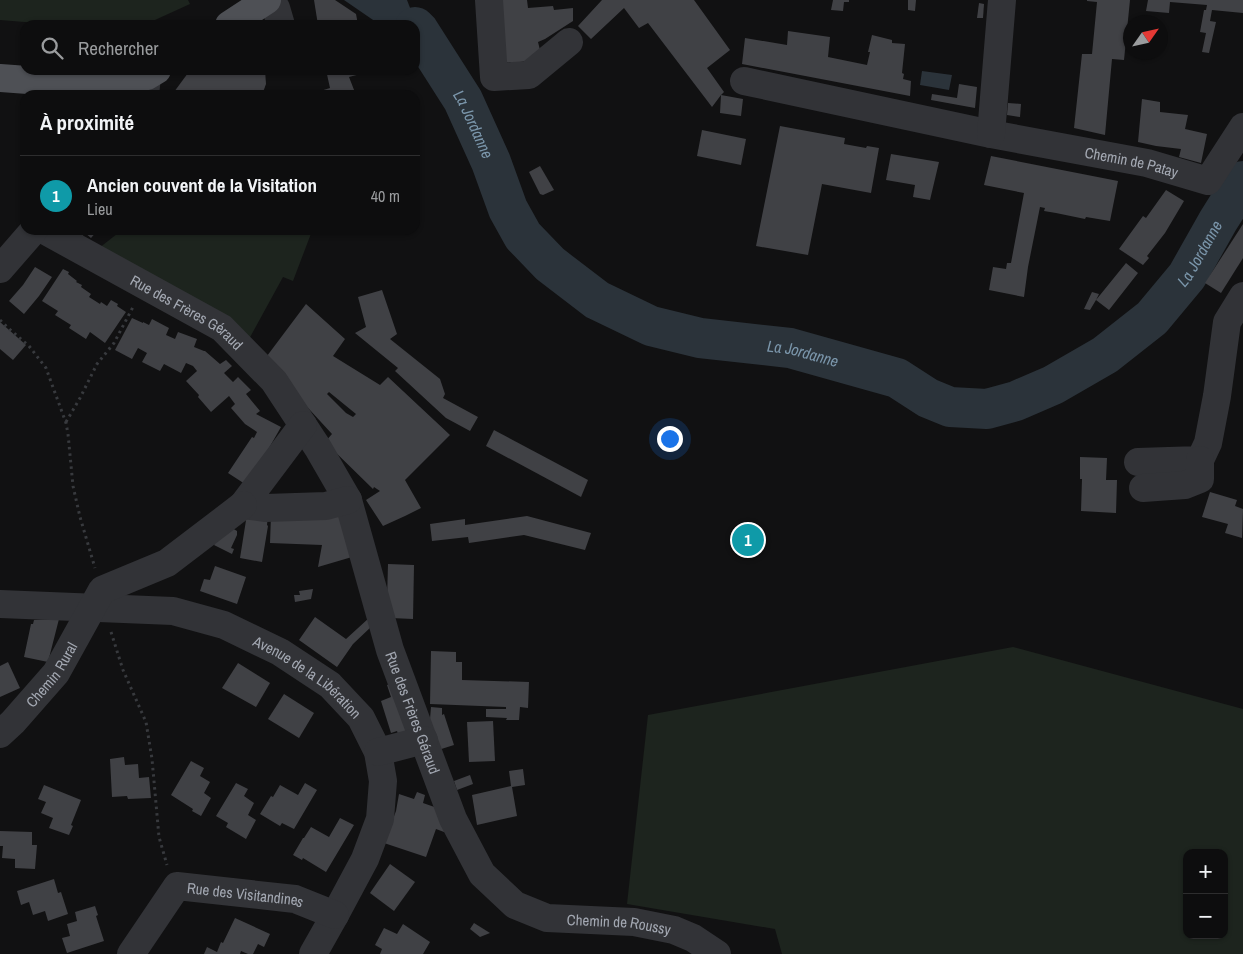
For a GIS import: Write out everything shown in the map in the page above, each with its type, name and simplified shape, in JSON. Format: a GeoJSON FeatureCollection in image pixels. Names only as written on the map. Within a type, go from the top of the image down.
{"type":"FeatureCollection","features":[{"type":"Feature","properties":{"kind":"main road"},"geometry":{"type":"LineString","coordinates":[[237,20],[268,0]]}},
{"type":"Feature","properties":{"kind":"main road"},"geometry":{"type":"LineString","coordinates":[[0,78],[109,86],[150,80]]}},
{"type":"Feature","properties":{"kind":"street"},"geometry":{"type":"LineString","coordinates":[[268,0],[276,8],[280,20]]}},
{"type":"Feature","properties":{"kind":"street"},"geometry":{"type":"LineString","coordinates":[[489,0],[494,77],[529,75],[569,42]]}},
{"type":"Feature","properties":{"kind":"street"},"geometry":{"type":"LineString","coordinates":[[992,134],[1002,0]]}},
{"type":"Feature","properties":{"kind":"street","name":"Chemin de Patay"},"geometry":{"type":"LineString","coordinates":[[744,81],[992,134],[1147,163],[1208,181],[1243,127]]}},
{"type":"Feature","properties":{"kind":"street"},"geometry":{"type":"LineString","coordinates":[[0,269],[30,235]]}},
{"type":"Feature","properties":{"kind":"street","name":"Rue des Frères Géraud"},"geometry":{"type":"LineString","coordinates":[[53,235],[222,328],[274,381],[318,448],[348,500],[390,650],[453,819],[482,874],[515,905]]}},
{"type":"Feature","properties":{"kind":"street"},"geometry":{"type":"LineString","coordinates":[[1141,475],[1200,460],[1208,442],[1228,322],[1243,296]]}},
{"type":"Feature","properties":{"kind":"street"},"geometry":{"type":"LineString","coordinates":[[98,599],[167,564],[243,504],[303,425]]}},
{"type":"Feature","properties":{"kind":"street"},"geometry":{"type":"LineString","coordinates":[[243,504],[266,508],[326,506],[348,500]]}},
{"type":"Feature","properties":{"kind":"street","name":"Avenue de la Libération"},"geometry":{"type":"LineString","coordinates":[[0,604],[98,599],[173,611],[224,625],[280,652],[330,685],[362,718],[378,752],[383,782],[380,818],[365,859],[313,954]]}},
{"type":"Feature","properties":{"kind":"street","name":"Chemin Rural"},"geometry":{"type":"LineString","coordinates":[[0,734],[56,673],[98,599]]}},
{"type":"Feature","properties":{"kind":"street","name":"Rue des Frères Géraud"},"geometry":{"type":"LineString","coordinates":[[378,752],[424,740]]}},
{"type":"Feature","properties":{"kind":"street","name":"Rue des Visitandines"},"geometry":{"type":"LineString","coordinates":[[131,954],[177,886],[295,899],[335,915]]}},
{"type":"Feature","properties":{"kind":"street","name":"Chemin de Roussy"},"geometry":{"type":"LineString","coordinates":[[515,905],[546,918],[634,922],[674,930],[693,938],[716,954]]}},
{"type":"Feature","properties":{"kind":"path"},"geometry":{"type":"LineString","coordinates":[[66,423],[97,364],[114,342],[146,286]]}},
{"type":"Feature","properties":{"kind":"path"},"geometry":{"type":"LineString","coordinates":[[0,320],[29,346],[46,368],[66,423],[74,486],[98,599],[123,670],[146,722],[152,759],[159,837],[166,864],[177,886]]}},
{"type":"Feature","properties":{"kind":"shaded area"},"geometry":{"type":"Polygon","coordinates":[[[0,0],[188,0],[190,4],[155,20],[20,20],[20,22],[0,20],[0,0]]]}},
{"type":"Feature","properties":{"kind":"shaded area"},"geometry":{"type":"Polygon","coordinates":[[[344,0],[407,0],[415,20],[373,20],[344,0]]]}},
{"type":"Feature","properties":{"kind":"shaded area"},"geometry":{"type":"Polygon","coordinates":[[[922,71],[952,75],[949,90],[920,85],[922,71]]]}},
{"type":"Feature","properties":{"kind":"shaded area"},"geometry":{"type":"Polygon","coordinates":[[[116,235],[310,235],[293,281],[283,277],[248,341],[94,252],[116,235]]]}},
{"type":"Feature","properties":{"kind":"shaded area"},"geometry":{"type":"Polygon","coordinates":[[[1013,647],[1243,709],[1243,954],[782,954],[775,929],[627,904],[648,715],[1013,647]]]}},
{"type":"Feature","properties":{"kind":"building"},"geometry":{"type":"Polygon","coordinates":[[[314,0],[335,0],[356,14],[357,20],[317,20],[314,0]]]}},
{"type":"Feature","properties":{"kind":"building"},"geometry":{"type":"Polygon","coordinates":[[[499,0],[527,0],[528,8],[553,6],[554,10],[573,8],[573,21],[538,42],[540,50],[527,61],[504,62],[499,0]]]}},
{"type":"Feature","properties":{"kind":"building"},"geometry":{"type":"Polygon","coordinates":[[[602,0],[694,0],[730,50],[707,68],[724,92],[712,107],[648,23],[639,28],[624,8],[591,39],[578,26],[602,0]]]}},
{"type":"Feature","properties":{"kind":"building"},"geometry":{"type":"Polygon","coordinates":[[[833,0],[849,0],[849,2],[844,2],[843,11],[831,10],[833,0]]]}},
{"type":"Feature","properties":{"kind":"building"},"geometry":{"type":"Polygon","coordinates":[[[908,0],[916,0],[915,11],[908,10],[908,0]]]}},
{"type":"Feature","properties":{"kind":"building"},"geometry":{"type":"Polygon","coordinates":[[[1130,0],[1128,15],[1123,15],[1123,60],[1112,59],[1105,135],[1074,128],[1082,54],[1092,54],[1097,2],[1087,1],[1130,0]]]}},
{"type":"Feature","properties":{"kind":"building"},"geometry":{"type":"Polygon","coordinates":[[[1148,0],[1243,0],[1243,13],[1212,10],[1210,21],[1216,22],[1209,53],[1202,52],[1206,33],[1200,32],[1204,10],[1206,10],[1207,5],[1170,2],[1169,13],[1146,11],[1148,0]]]}},
{"type":"Feature","properties":{"kind":"building"},"geometry":{"type":"Polygon","coordinates":[[[979,3],[984,4],[983,18],[977,18],[979,3]]]}},
{"type":"Feature","properties":{"kind":"building"},"geometry":{"type":"Polygon","coordinates":[[[788,31],[830,37],[828,57],[867,65],[872,35],[892,40],[892,43],[905,44],[902,73],[904,74],[903,79],[911,81],[910,96],[742,64],[745,38],[787,45],[788,31]]]}},
{"type":"Feature","properties":{"kind":"building"},"geometry":{"type":"Polygon","coordinates":[[[187,75],[265,75],[266,84],[264,90],[175,90],[187,75]]]}},
{"type":"Feature","properties":{"kind":"building"},"geometry":{"type":"Polygon","coordinates":[[[327,75],[357,75],[349,77],[354,90],[324,90],[330,88],[327,75]]]}},
{"type":"Feature","properties":{"kind":"building"},"geometry":{"type":"Polygon","coordinates":[[[959,84],[977,87],[975,108],[931,100],[932,94],[957,98],[959,84]]]}},
{"type":"Feature","properties":{"kind":"building"},"geometry":{"type":"Polygon","coordinates":[[[721,95],[743,99],[741,116],[720,113],[721,95]]]}},
{"type":"Feature","properties":{"kind":"building"},"geometry":{"type":"Polygon","coordinates":[[[1142,99],[1160,102],[1160,112],[1188,115],[1185,129],[1207,134],[1201,163],[1179,157],[1181,149],[1138,142],[1142,99]]]}},
{"type":"Feature","properties":{"kind":"building"},"geometry":{"type":"Polygon","coordinates":[[[1008,103],[1021,104],[1020,117],[1007,115],[1008,103]]]}},
{"type":"Feature","properties":{"kind":"building"},"geometry":{"type":"Polygon","coordinates":[[[780,126],[845,138],[844,144],[879,148],[871,193],[822,184],[808,255],[756,246],[780,126]]]}},
{"type":"Feature","properties":{"kind":"building"},"geometry":{"type":"Polygon","coordinates":[[[702,130],[746,139],[741,165],[697,156],[702,130]]]}},
{"type":"Feature","properties":{"kind":"building"},"geometry":{"type":"Polygon","coordinates":[[[891,154],[939,162],[930,200],[913,197],[915,185],[886,180],[891,154]]]}},
{"type":"Feature","properties":{"kind":"building"},"geometry":{"type":"Polygon","coordinates":[[[991,156],[1118,181],[1110,221],[1086,217],[1085,219],[1044,211],[1045,208],[1040,207],[1024,297],[989,290],[993,267],[1006,269],[1007,263],[1011,263],[1024,193],[984,185],[991,156]]]}},
{"type":"Feature","properties":{"kind":"building"},"geometry":{"type":"Polygon","coordinates":[[[540,166],[554,190],[543,195],[540,194],[529,172],[540,166]]]}},
{"type":"Feature","properties":{"kind":"building"},"geometry":{"type":"Polygon","coordinates":[[[1166,190],[1184,201],[1143,265],[1119,249],[1143,216],[1146,218],[1166,190]]]}},
{"type":"Feature","properties":{"kind":"building"},"geometry":{"type":"Polygon","coordinates":[[[1243,224],[1243,258],[1221,293],[1205,283],[1243,224]]]}},
{"type":"Feature","properties":{"kind":"building"},"geometry":{"type":"Polygon","coordinates":[[[69,235],[83,235],[78,241],[69,235]]]}},
{"type":"Feature","properties":{"kind":"building"},"geometry":{"type":"Polygon","coordinates":[[[1126,263],[1138,273],[1109,310],[1096,300],[1126,263]]]}},
{"type":"Feature","properties":{"kind":"building"},"geometry":{"type":"Polygon","coordinates":[[[35,267],[52,277],[24,314],[9,301],[35,267]]]}},
{"type":"Feature","properties":{"kind":"building"},"geometry":{"type":"Polygon","coordinates":[[[63,269],[69,272],[68,274],[76,282],[82,285],[81,287],[91,294],[89,297],[107,306],[111,300],[126,312],[105,343],[90,332],[86,339],[69,328],[71,325],[55,315],[58,311],[42,301],[63,269]]]}},
{"type":"Feature","properties":{"kind":"building"},"geometry":{"type":"Polygon","coordinates":[[[382,290],[397,334],[390,339],[440,379],[445,394],[443,398],[478,417],[470,431],[446,418],[395,371],[398,368],[355,333],[366,327],[358,297],[382,290]]]}},
{"type":"Feature","properties":{"kind":"building"},"geometry":{"type":"Polygon","coordinates":[[[1092,292],[1099,294],[1090,310],[1084,309],[1092,292]]]}},
{"type":"Feature","properties":{"kind":"building"},"geometry":{"type":"Polygon","coordinates":[[[306,304],[345,339],[333,356],[380,385],[388,377],[450,435],[405,480],[421,508],[383,526],[366,500],[380,491],[374,487],[373,489],[325,442],[332,434],[264,360],[306,304]],[[329,392],[327,394],[346,413],[353,417],[356,414],[329,392]]]}},
{"type":"Feature","properties":{"kind":"building"},"geometry":{"type":"Polygon","coordinates":[[[132,318],[149,325],[152,319],[169,328],[166,335],[175,339],[178,332],[197,339],[194,347],[205,351],[220,364],[226,360],[232,366],[224,373],[233,382],[238,377],[251,390],[246,394],[260,411],[256,414],[281,427],[245,484],[228,473],[257,432],[245,424],[231,408],[235,404],[229,396],[211,412],[186,381],[197,371],[193,366],[186,363],[181,373],[164,364],[160,371],[142,362],[147,353],[138,348],[132,359],[115,350],[132,318]]]}},
{"type":"Feature","properties":{"kind":"building"},"geometry":{"type":"Polygon","coordinates":[[[0,322],[26,345],[13,360],[0,349],[0,322]]]}},
{"type":"Feature","properties":{"kind":"building"},"geometry":{"type":"Polygon","coordinates":[[[494,430],[588,480],[581,497],[486,446],[494,430]]]}},
{"type":"Feature","properties":{"kind":"building"},"geometry":{"type":"Polygon","coordinates":[[[1080,457],[1107,458],[1106,480],[1117,480],[1116,513],[1081,511],[1082,479],[1080,479],[1080,457]]]}},
{"type":"Feature","properties":{"kind":"building"},"geometry":{"type":"Polygon","coordinates":[[[1210,492],[1237,500],[1235,506],[1243,509],[1242,538],[1225,533],[1228,524],[1202,517],[1210,492]]]}},
{"type":"Feature","properties":{"kind":"building"},"geometry":{"type":"Polygon","coordinates":[[[339,511],[352,557],[318,567],[322,545],[270,543],[271,515],[339,511]]]}},
{"type":"Feature","properties":{"kind":"building"},"geometry":{"type":"Polygon","coordinates":[[[247,514],[268,515],[262,562],[240,558],[247,514]]]}},
{"type":"Feature","properties":{"kind":"building"},"geometry":{"type":"Polygon","coordinates":[[[527,516],[591,533],[585,550],[524,535],[469,543],[468,537],[432,541],[430,524],[465,519],[465,525],[527,516]]]}},
{"type":"Feature","properties":{"kind":"building"},"geometry":{"type":"Polygon","coordinates":[[[227,525],[237,531],[231,548],[234,549],[232,554],[214,545],[224,526],[227,525]]]}},
{"type":"Feature","properties":{"kind":"building"},"geometry":{"type":"Polygon","coordinates":[[[388,564],[414,565],[413,619],[391,618],[387,600],[388,564]]]}},
{"type":"Feature","properties":{"kind":"building"},"geometry":{"type":"Polygon","coordinates":[[[215,566],[246,577],[237,604],[200,591],[204,579],[210,580],[215,566]]]}},
{"type":"Feature","properties":{"kind":"building"},"geometry":{"type":"Polygon","coordinates":[[[313,589],[311,599],[295,602],[294,595],[300,595],[299,591],[313,589]]]}},
{"type":"Feature","properties":{"kind":"building"},"geometry":{"type":"Polygon","coordinates":[[[315,617],[346,639],[369,618],[372,626],[353,644],[337,667],[299,640],[315,617]]]}},
{"type":"Feature","properties":{"kind":"building"},"geometry":{"type":"Polygon","coordinates":[[[59,619],[48,662],[24,657],[31,624],[33,624],[34,620],[59,619]]]}},
{"type":"Feature","properties":{"kind":"building"},"geometry":{"type":"Polygon","coordinates":[[[431,651],[456,652],[456,662],[462,662],[462,680],[529,682],[528,708],[520,707],[519,720],[506,720],[507,718],[486,717],[486,709],[506,709],[506,707],[430,704],[431,651]]]}},
{"type":"Feature","properties":{"kind":"building"},"geometry":{"type":"Polygon","coordinates":[[[8,662],[20,688],[0,697],[0,666],[8,662]]]}},
{"type":"Feature","properties":{"kind":"building"},"geometry":{"type":"Polygon","coordinates":[[[238,663],[270,683],[256,707],[222,688],[238,663]]]}},
{"type":"Feature","properties":{"kind":"building"},"geometry":{"type":"Polygon","coordinates":[[[394,682],[408,734],[399,737],[397,731],[391,733],[381,701],[391,697],[387,685],[394,682]]]}},
{"type":"Feature","properties":{"kind":"building"},"geometry":{"type":"Polygon","coordinates":[[[284,694],[314,713],[299,738],[268,719],[284,694]]]}},
{"type":"Feature","properties":{"kind":"building"},"geometry":{"type":"Polygon","coordinates":[[[431,707],[442,708],[442,715],[444,714],[454,745],[435,751],[425,720],[430,719],[431,707]]]}},
{"type":"Feature","properties":{"kind":"building"},"geometry":{"type":"Polygon","coordinates":[[[493,721],[495,761],[469,762],[467,722],[493,721]]]}},
{"type":"Feature","properties":{"kind":"building"},"geometry":{"type":"Polygon","coordinates":[[[124,757],[125,765],[138,764],[139,778],[149,777],[151,798],[128,799],[127,796],[112,797],[110,759],[124,757]]]}},
{"type":"Feature","properties":{"kind":"building"},"geometry":{"type":"Polygon","coordinates":[[[191,761],[204,768],[200,776],[210,782],[204,793],[211,798],[201,816],[171,795],[191,761]]]}},
{"type":"Feature","properties":{"kind":"building"},"geometry":{"type":"Polygon","coordinates":[[[523,769],[525,785],[512,787],[517,816],[477,825],[472,795],[511,786],[509,771],[523,769]]]}},
{"type":"Feature","properties":{"kind":"building"},"geometry":{"type":"Polygon","coordinates":[[[470,775],[473,784],[457,790],[454,781],[470,775]]]}},
{"type":"Feature","properties":{"kind":"building"},"geometry":{"type":"Polygon","coordinates":[[[236,783],[248,789],[244,796],[254,803],[248,815],[256,820],[246,839],[226,827],[228,823],[216,816],[236,783]]]}},
{"type":"Feature","properties":{"kind":"building"},"geometry":{"type":"Polygon","coordinates":[[[305,783],[317,790],[294,829],[282,823],[280,826],[260,814],[280,785],[298,795],[305,783]]]}},
{"type":"Feature","properties":{"kind":"building"},"geometry":{"type":"Polygon","coordinates":[[[44,785],[81,800],[69,835],[49,828],[53,818],[41,813],[46,802],[38,799],[44,785]]]}},
{"type":"Feature","properties":{"kind":"building"},"geometry":{"type":"Polygon","coordinates":[[[417,792],[425,795],[423,803],[443,810],[444,832],[436,829],[426,857],[384,843],[396,811],[399,794],[414,799],[417,792]]]}},
{"type":"Feature","properties":{"kind":"building"},"geometry":{"type":"Polygon","coordinates":[[[340,818],[354,825],[326,872],[303,858],[302,860],[293,855],[311,827],[329,837],[340,818]]]}},
{"type":"Feature","properties":{"kind":"building"},"geometry":{"type":"Polygon","coordinates":[[[0,831],[32,832],[32,845],[37,845],[35,869],[15,868],[15,859],[2,858],[3,846],[0,846],[0,831]]]}},
{"type":"Feature","properties":{"kind":"building"},"geometry":{"type":"Polygon","coordinates":[[[390,864],[415,882],[394,911],[370,893],[390,864]]]}},
{"type":"Feature","properties":{"kind":"building"},"geometry":{"type":"Polygon","coordinates":[[[54,879],[58,893],[61,892],[68,914],[48,921],[45,911],[33,915],[29,902],[21,905],[17,891],[54,879]]]}},
{"type":"Feature","properties":{"kind":"building"},"geometry":{"type":"Polygon","coordinates":[[[95,906],[98,915],[96,916],[104,941],[67,953],[62,938],[70,936],[67,924],[77,921],[75,912],[95,906]]]}},
{"type":"Feature","properties":{"kind":"building"},"geometry":{"type":"Polygon","coordinates":[[[235,918],[270,934],[264,947],[258,944],[253,954],[241,951],[240,954],[204,954],[207,947],[217,952],[235,918]]]}},
{"type":"Feature","properties":{"kind":"building"},"geometry":{"type":"Polygon","coordinates":[[[474,923],[490,933],[480,937],[470,929],[474,923]]]}},
{"type":"Feature","properties":{"kind":"building"},"geometry":{"type":"Polygon","coordinates":[[[403,924],[430,942],[423,954],[380,954],[382,949],[375,945],[384,928],[397,934],[403,924]]]}},
{"type":"Feature","properties":{"kind":"waterway","name":"La Jordanne"},"geometry":{"type":"LineString","coordinates":[[420,33],[463,100],[491,162],[508,209],[523,236],[550,264],[597,300],[651,326],[700,338],[790,348],[897,378],[928,398],[950,407],[987,409],[1016,401],[1053,385],[1105,355],[1152,318],[1187,276],[1243,181]]}},
{"type":"Feature","properties":{"kind":"place","name":"Ancien couvent de la Visitation"},"geometry":{"type":"Point","coordinates":[748,540]}}]}
